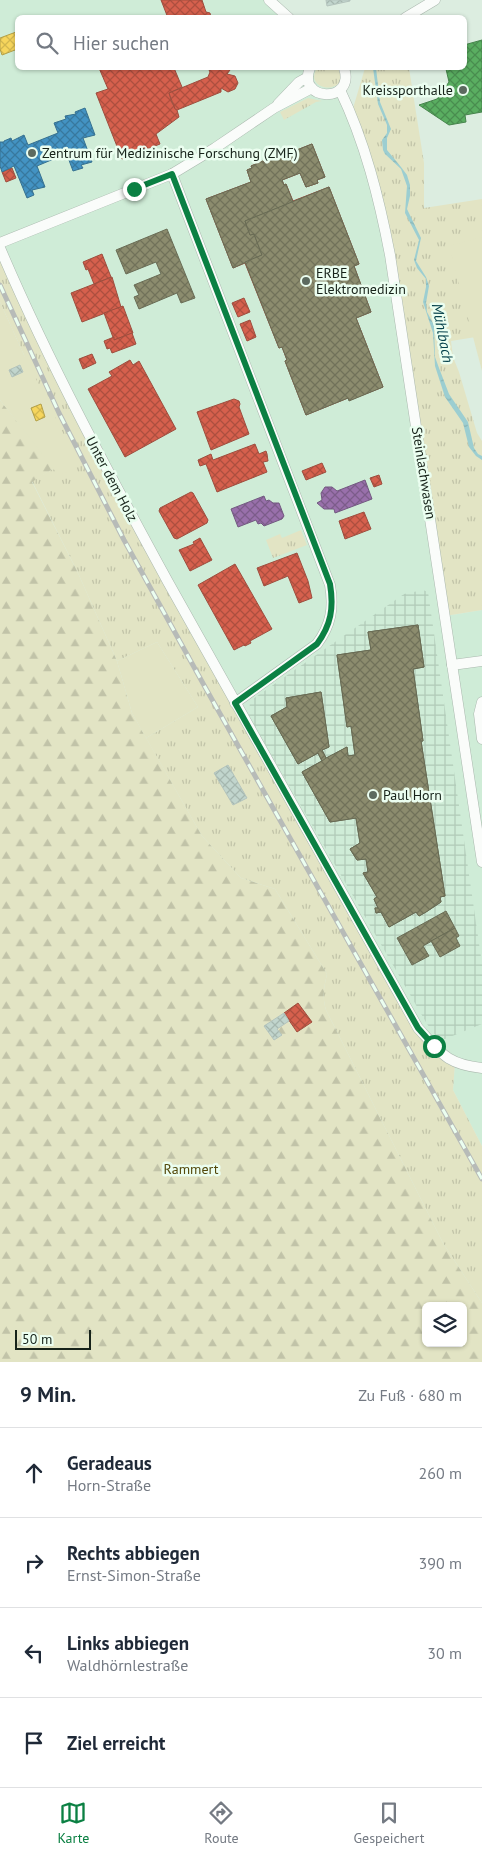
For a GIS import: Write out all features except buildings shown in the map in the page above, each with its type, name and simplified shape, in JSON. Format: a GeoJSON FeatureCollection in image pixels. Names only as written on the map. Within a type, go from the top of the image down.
{"type":"FeatureCollection","features":[{"type":"Feature","properties":{"kind":"street"},"geometry":{"type":"LineString","coordinates":[[269,0],[286,15]]}},
{"type":"Feature","properties":{"kind":"street"},"geometry":{"type":"LineString","coordinates":[[410,15],[435,0]]}},
{"type":"Feature","properties":{"kind":"street"},"geometry":{"type":"LineString","coordinates":[[309,72],[312,88],[323,95],[332,94],[340,90],[346,80],[348,70]]}},
{"type":"Feature","properties":{"kind":"street"},"geometry":{"type":"LineString","coordinates":[[274,108],[309,72]]}},
{"type":"Feature","properties":{"kind":"street"},"geometry":{"type":"LineString","coordinates":[[0,243],[172,174],[215,148],[274,108],[312,88]]}},
{"type":"Feature","properties":{"kind":"street","name":"Steinlachwasen"},"geometry":{"type":"LineString","coordinates":[[340,90],[368,161],[388,245],[482,862]]}},
{"type":"Feature","properties":{"kind":"street"},"geometry":{"type":"LineString","coordinates":[[172,174],[330,584],[332,600],[331,616],[325,632],[317,644],[235,703]]}},
{"type":"Feature","properties":{"kind":"street","name":"Unter dem Holz"},"geometry":{"type":"LineString","coordinates":[[0,248],[20,296],[94,447],[235,703],[418,1028],[448,1060],[468,1067],[482,1068]]}},
{"type":"Feature","properties":{"kind":"street"},"geometry":{"type":"LineString","coordinates":[[452,664],[482,661]]}},
{"type":"Feature","properties":{"kind":"street"},"geometry":{"type":"LineString","coordinates":[[482,702],[479,714],[482,740]]}},
{"type":"Feature","properties":{"kind":"shaded area"},"geometry":{"type":"Polygon","coordinates":[[[0,0],[269,0],[287,15],[15,15],[15,70],[321,70],[340,90],[374,182],[446,616],[482,610],[482,1146],[453,1090],[455,1063],[418,1028],[94,447],[0,248],[0,0]]]}},
{"type":"Feature","properties":{"kind":"shaded area","name":"Paul Horn"},"geometry":{"type":"Polygon","coordinates":[[[423,590],[428,592],[482,964],[482,1024],[445,1039],[438,1039],[427,1024],[249,716],[250,701],[404,594],[423,590]]]}},
{"type":"Feature","properties":{"kind":"green space"},"geometry":{"type":"Polygon","coordinates":[[[316,70],[339,70],[341,77],[339,83],[328,88],[316,82],[314,76],[316,70]]]}},
{"type":"Feature","properties":{"kind":"green space"},"geometry":{"type":"Polygon","coordinates":[[[364,70],[409,70],[424,163],[424,208],[482,199],[482,336],[451,341],[453,357],[477,433],[482,441],[482,610],[445,616],[390,254],[351,115],[364,70]]]}},
{"type":"Feature","properties":{"kind":"green space"},"geometry":{"type":"Polygon","coordinates":[[[308,98],[322,101],[316,102],[284,120],[280,112],[308,98]]]}},
{"type":"Feature","properties":{"kind":"green space"},"geometry":{"type":"Polygon","coordinates":[[[482,237],[482,371],[449,246],[482,237]]]}},
{"type":"Feature","properties":{"kind":"green space"},"geometry":{"type":"Polygon","coordinates":[[[0,248],[46,349],[418,1027],[455,1063],[453,1090],[482,1146],[482,1303],[443,1243],[326,1010],[324,992],[327,974],[275,889],[241,878],[202,836],[146,738],[198,707],[157,642],[117,661],[78,573],[32,481],[54,468],[24,355],[0,302],[0,248]]]}},
{"type":"Feature","properties":{"kind":"green space"},"geometry":{"type":"Polygon","coordinates":[[[0,302],[24,355],[79,465],[59,476],[0,400],[0,302]]]}},
{"type":"Feature","properties":{"kind":"green space","name":"Rammert"},"geometry":{"type":"Polygon","coordinates":[[[0,400],[54,468],[32,482],[78,573],[117,661],[132,713],[202,836],[241,878],[275,889],[327,974],[324,992],[326,1010],[443,1243],[482,1303],[482,1362],[0,1362],[0,400]]]}},
{"type":"Feature","properties":{"kind":"green space"},"geometry":{"type":"Polygon","coordinates":[[[301,530],[307,545],[273,558],[266,540],[280,534],[282,538],[301,530]]]}},
{"type":"Feature","properties":{"kind":"green space"},"geometry":{"type":"Polygon","coordinates":[[[157,642],[198,707],[146,738],[132,713],[117,661],[157,642]]]}},
{"type":"Feature","properties":{"kind":"water"},"geometry":{"type":"Polygon","coordinates":[[[373,70],[376,70],[380,102],[391,129],[387,138],[387,150],[407,175],[410,185],[407,209],[421,238],[416,261],[426,277],[429,286],[426,303],[427,312],[434,325],[435,357],[449,394],[468,422],[474,448],[482,456],[482,460],[469,447],[463,423],[445,397],[435,366],[433,333],[423,302],[426,279],[417,268],[414,260],[419,240],[405,213],[407,186],[401,169],[383,150],[382,140],[387,133],[387,125],[378,104],[373,70]]]}},
{"type":"Feature","properties":{"kind":"railway"},"geometry":{"type":"LineString","coordinates":[[0,285],[59,413],[124,540],[482,1179]]}},
{"type":"Feature","properties":{"kind":"place","name":"Kreissporthalle"},"geometry":{"type":"Point","coordinates":[463,90]}},
{"type":"Feature","properties":{"kind":"place","name":"Zentrum für Medizinische Forschung (ZMF)"},"geometry":{"type":"Point","coordinates":[32,153]}},
{"type":"Feature","properties":{"kind":"place","name":"ERBE Elektromedizin"},"geometry":{"type":"Point","coordinates":[306,281]}},
{"type":"Feature","properties":{"kind":"place","name":"Paul Horn"},"geometry":{"type":"Point","coordinates":[373,795]}},
{"type":"Feature","properties":{"kind":"route"},"geometry":{"type":"LineString","coordinates":[[134,189],[172,174],[330,584],[331,616],[325,632],[317,644],[235,703],[418,1028],[434,1046]]}},
{"type":"Feature","properties":{"kind":"water label","name":"Mühlbach"},"geometry":{"type":"Point","coordinates":[443,333]}}]}
